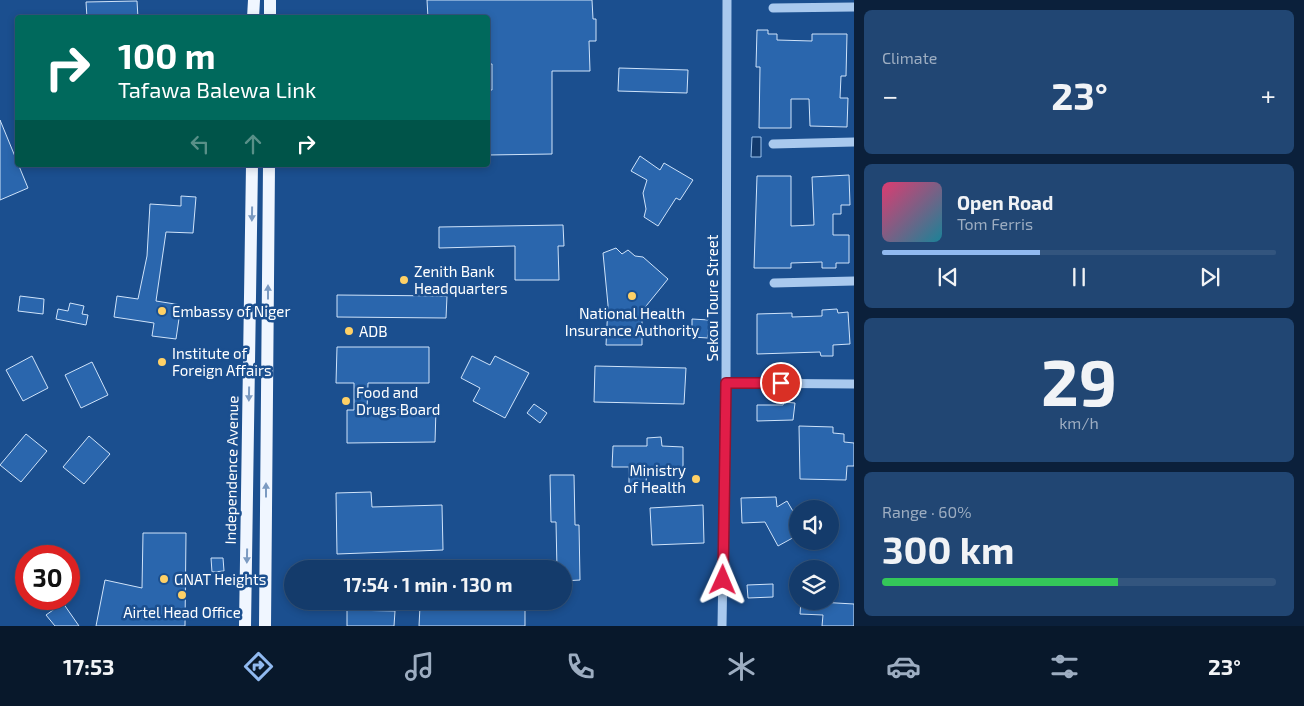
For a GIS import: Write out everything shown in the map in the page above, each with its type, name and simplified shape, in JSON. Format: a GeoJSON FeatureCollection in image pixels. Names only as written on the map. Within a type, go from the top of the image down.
{"type":"FeatureCollection","features":[{"type":"Feature","properties":{"kind":"main road"},"geometry":{"type":"LineString","coordinates":[[253,15],[254,0]]}},
{"type":"Feature","properties":{"kind":"main road"},"geometry":{"type":"LineString","coordinates":[[270,0],[270,15]]}},
{"type":"Feature","properties":{"kind":"main road","name":"Independence Avenue"},"geometry":{"type":"LineString","coordinates":[[246,626],[252,167]]}},
{"type":"Feature","properties":{"kind":"main road"},"geometry":{"type":"LineString","coordinates":[[265,626],[269,167]]}},
{"type":"Feature","properties":{"kind":"street","name":"Sekou Toure Street"},"geometry":{"type":"LineString","coordinates":[[722,626],[726,383],[726,0]]}},
{"type":"Feature","properties":{"kind":"street"},"geometry":{"type":"LineString","coordinates":[[773,8],[854,7]]}},
{"type":"Feature","properties":{"kind":"street"},"geometry":{"type":"LineString","coordinates":[[773,144],[854,142]]}},
{"type":"Feature","properties":{"kind":"street"},"geometry":{"type":"LineString","coordinates":[[774,283],[854,281]]}},
{"type":"Feature","properties":{"kind":"street"},"geometry":{"type":"LineString","coordinates":[[726,383],[854,384]]}},
{"type":"Feature","properties":{"kind":"water"},"geometry":{"type":"Polygon","coordinates":[[[752,137],[761,137],[761,157],[751,157],[752,137]]]}},
{"type":"Feature","properties":{"kind":"building"},"geometry":{"type":"Polygon","coordinates":[[[427,0],[592,0],[593,19],[596,19],[596,41],[589,41],[590,71],[552,71],[552,154],[490,155],[492,64],[490,64],[490,15],[428,15],[427,0]]]}},
{"type":"Feature","properties":{"kind":"building"},"geometry":{"type":"Polygon","coordinates":[[[137,1],[138,15],[87,15],[86,2],[137,1]]]}},
{"type":"Feature","properties":{"kind":"building"},"geometry":{"type":"Polygon","coordinates":[[[757,30],[768,30],[768,34],[777,34],[777,40],[812,41],[812,34],[847,34],[846,76],[841,76],[840,98],[848,98],[847,127],[810,126],[809,99],[791,99],[791,128],[759,128],[760,67],[756,67],[757,30]]]}},
{"type":"Feature","properties":{"kind":"building"},"geometry":{"type":"Polygon","coordinates":[[[619,68],[688,70],[687,93],[618,91],[619,68]]]}},
{"type":"Feature","properties":{"kind":"building"},"geometry":{"type":"Polygon","coordinates":[[[0,120],[15,156],[15,167],[19,167],[28,188],[0,200],[0,120]]]}},
{"type":"Feature","properties":{"kind":"building"},"geometry":{"type":"Polygon","coordinates":[[[640,156],[660,170],[664,163],[693,180],[680,200],[676,198],[658,226],[644,217],[646,209],[643,193],[647,180],[631,171],[640,156]]]}},
{"type":"Feature","properties":{"kind":"building"},"geometry":{"type":"Polygon","coordinates":[[[849,175],[850,205],[841,205],[841,214],[833,214],[833,235],[849,235],[849,263],[836,263],[836,268],[822,268],[822,262],[791,263],[791,268],[754,268],[757,176],[791,176],[791,226],[814,225],[812,177],[849,175]]]}},
{"type":"Feature","properties":{"kind":"building"},"geometry":{"type":"Polygon","coordinates":[[[181,196],[196,197],[193,233],[166,232],[156,301],[181,305],[176,339],[152,336],[154,323],[114,317],[117,296],[138,299],[147,256],[150,204],[181,206],[181,196]]]}},
{"type":"Feature","properties":{"kind":"building"},"geometry":{"type":"Polygon","coordinates":[[[563,225],[564,246],[558,246],[559,280],[515,280],[515,246],[439,248],[439,227],[563,225]]]}},
{"type":"Feature","properties":{"kind":"building"},"geometry":{"type":"Polygon","coordinates":[[[616,248],[622,254],[628,250],[635,256],[643,257],[668,279],[642,311],[642,345],[606,345],[608,305],[603,253],[616,248]]]}},
{"type":"Feature","properties":{"kind":"building"},"geometry":{"type":"Polygon","coordinates":[[[337,295],[447,296],[446,318],[337,317],[337,295]]]}},
{"type":"Feature","properties":{"kind":"building"},"geometry":{"type":"Polygon","coordinates":[[[20,296],[44,299],[43,314],[18,311],[20,296]]]}},
{"type":"Feature","properties":{"kind":"building"},"geometry":{"type":"Polygon","coordinates":[[[70,303],[84,306],[82,314],[88,315],[86,325],[56,319],[58,309],[68,311],[70,303]]]}},
{"type":"Feature","properties":{"kind":"building"},"geometry":{"type":"Polygon","coordinates":[[[837,309],[838,313],[848,312],[850,344],[833,345],[833,356],[821,356],[820,352],[757,354],[757,314],[792,313],[792,317],[822,316],[822,310],[837,309]]]}},
{"type":"Feature","properties":{"kind":"building"},"geometry":{"type":"Polygon","coordinates":[[[692,319],[709,320],[708,338],[692,337],[692,319]]]}},
{"type":"Feature","properties":{"kind":"building"},"geometry":{"type":"Polygon","coordinates":[[[337,347],[429,347],[429,383],[368,383],[367,410],[436,409],[435,442],[347,443],[347,410],[354,410],[354,383],[336,383],[337,347]]]}},
{"type":"Feature","properties":{"kind":"building"},"geometry":{"type":"Polygon","coordinates":[[[32,356],[48,388],[23,401],[6,370],[32,356]]]}},
{"type":"Feature","properties":{"kind":"building"},"geometry":{"type":"Polygon","coordinates":[[[472,356],[490,365],[495,356],[529,373],[505,418],[473,401],[480,388],[461,378],[472,356]]]}},
{"type":"Feature","properties":{"kind":"building"},"geometry":{"type":"Polygon","coordinates":[[[92,362],[108,395],[81,408],[65,375],[92,362]]]}},
{"type":"Feature","properties":{"kind":"building"},"geometry":{"type":"Polygon","coordinates":[[[595,366],[686,368],[684,404],[594,402],[595,366]]]}},
{"type":"Feature","properties":{"kind":"building"},"geometry":{"type":"Polygon","coordinates":[[[784,402],[795,403],[793,420],[757,421],[757,405],[783,405],[784,402]]]}},
{"type":"Feature","properties":{"kind":"building"},"geometry":{"type":"Polygon","coordinates":[[[534,404],[547,413],[540,423],[527,413],[534,404]]]}},
{"type":"Feature","properties":{"kind":"building"},"geometry":{"type":"Polygon","coordinates":[[[799,426],[833,427],[833,433],[844,434],[844,442],[854,443],[854,466],[847,466],[846,480],[800,479],[799,426]]]}},
{"type":"Feature","properties":{"kind":"building"},"geometry":{"type":"Polygon","coordinates":[[[26,434],[47,451],[21,482],[0,465],[26,434]]]}},
{"type":"Feature","properties":{"kind":"building"},"geometry":{"type":"Polygon","coordinates":[[[89,436],[110,454],[84,484],[63,467],[89,436]]]}},
{"type":"Feature","properties":{"kind":"building"},"geometry":{"type":"Polygon","coordinates":[[[661,437],[662,446],[683,447],[683,468],[647,467],[646,484],[629,484],[629,467],[612,467],[613,446],[647,446],[647,438],[661,437]]]}},
{"type":"Feature","properties":{"kind":"building"},"geometry":{"type":"Polygon","coordinates":[[[550,475],[574,475],[575,525],[579,525],[580,580],[572,580],[572,560],[557,560],[556,522],[551,522],[550,475]]]}},
{"type":"Feature","properties":{"kind":"building"},"geometry":{"type":"Polygon","coordinates":[[[371,492],[372,507],[442,505],[443,550],[337,554],[336,493],[371,492]]]}},
{"type":"Feature","properties":{"kind":"building"},"geometry":{"type":"Polygon","coordinates":[[[776,497],[777,507],[787,501],[789,504],[789,540],[778,546],[765,522],[742,523],[741,498],[776,497]]]}},
{"type":"Feature","properties":{"kind":"building"},"geometry":{"type":"Polygon","coordinates":[[[703,505],[704,543],[652,545],[650,508],[703,505]]]}},
{"type":"Feature","properties":{"kind":"building","name":"GNAT Heights"},"geometry":{"type":"Polygon","coordinates":[[[143,533],[186,533],[185,626],[96,626],[105,580],[142,588],[143,533]]]}},
{"type":"Feature","properties":{"kind":"building"},"geometry":{"type":"Polygon","coordinates":[[[211,558],[223,558],[224,571],[212,572],[211,558]]]}},
{"type":"Feature","properties":{"kind":"building"},"geometry":{"type":"Polygon","coordinates":[[[773,584],[773,597],[748,598],[747,585],[773,584]]]}},
{"type":"Feature","properties":{"kind":"building"},"geometry":{"type":"Polygon","coordinates":[[[839,603],[854,604],[854,626],[822,626],[823,615],[800,614],[800,610],[839,610],[839,603]]]}},
{"type":"Feature","properties":{"kind":"building"},"geometry":{"type":"Polygon","coordinates":[[[53,610],[68,610],[79,626],[55,626],[46,615],[53,610]]]}},
{"type":"Feature","properties":{"kind":"building"},"geometry":{"type":"Polygon","coordinates":[[[347,610],[395,611],[394,626],[347,626],[347,610]]]}},
{"type":"Feature","properties":{"kind":"building"},"geometry":{"type":"Polygon","coordinates":[[[420,610],[525,610],[525,626],[419,626],[420,610]]]}},
{"type":"Feature","properties":{"kind":"place","name":"Zenith Bank Headquarters"},"geometry":{"type":"Point","coordinates":[404,280]}},
{"type":"Feature","properties":{"kind":"place","name":"National Health Insurance Authority"},"geometry":{"type":"Point","coordinates":[632,296]}},
{"type":"Feature","properties":{"kind":"place","name":"Embassy of Niger"},"geometry":{"type":"Point","coordinates":[162,311]}},
{"type":"Feature","properties":{"kind":"place","name":"ADB"},"geometry":{"type":"Point","coordinates":[349,331]}},
{"type":"Feature","properties":{"kind":"place","name":"Institute of Foreign Affairs"},"geometry":{"type":"Point","coordinates":[162,362]}},
{"type":"Feature","properties":{"kind":"place","name":"Food and Drugs Board"},"geometry":{"type":"Point","coordinates":[346,401]}},
{"type":"Feature","properties":{"kind":"place","name":"Ministry of Health"},"geometry":{"type":"Point","coordinates":[696,479]}},
{"type":"Feature","properties":{"kind":"place","name":"GNAT Heights"},"geometry":{"type":"Point","coordinates":[164,579]}},
{"type":"Feature","properties":{"kind":"place","name":"Airtel Head Office"},"geometry":{"type":"Point","coordinates":[182,595]}},
{"type":"Feature","properties":{"kind":"route"},"geometry":{"type":"LineString","coordinates":[[723,580],[726,383],[781,383]]}}]}
